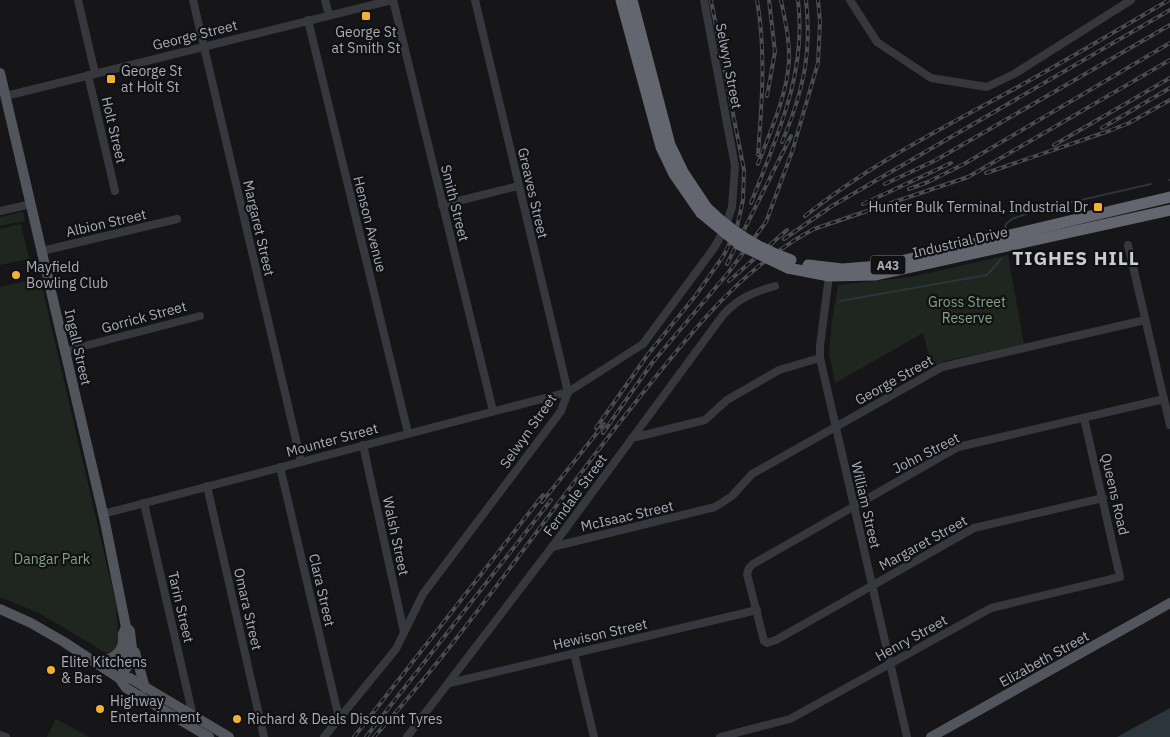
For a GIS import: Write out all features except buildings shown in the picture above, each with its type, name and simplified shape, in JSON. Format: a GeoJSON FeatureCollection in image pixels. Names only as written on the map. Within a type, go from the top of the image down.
{"type":"FeatureCollection","features":[{"type":"Feature","properties":{"kind":"highway","name":"Industrial Drive"},"geometry":{"type":"LineString","coordinates":[[621,0],[662,147],[674,174],[704,210],[740,245],[829,276],[876,275],[1168,210]]}},
{"type":"Feature","properties":{"kind":"highway","name":"Industrial Drive"},"geometry":{"type":"LineString","coordinates":[[632,0],[670,145],[704,210]]}},
{"type":"Feature","properties":{"kind":"highway","name":"Industrial Drive"},"geometry":{"type":"LineString","coordinates":[[790,264],[830,268],[880,266],[1167,198]]}},
{"type":"Feature","properties":{"kind":"main road","name":"Ingall Street"},"geometry":{"type":"LineString","coordinates":[[0,73],[103,514],[126,627],[130,631],[128,646],[145,688]]}},
{"type":"Feature","properties":{"kind":"main road","name":"Elizabeth Street"},"geometry":{"type":"LineString","coordinates":[[932,737],[1170,603]]}},
{"type":"Feature","properties":{"kind":"main road"},"geometry":{"type":"LineString","coordinates":[[0,609],[31,623],[93,661],[130,678],[229,737]]}},
{"type":"Feature","properties":{"kind":"main road"},"geometry":{"type":"LineString","coordinates":[[93,661],[113,658],[128,646]]}},
{"type":"Feature","properties":{"kind":"main road"},"geometry":{"type":"LineString","coordinates":[[121,674],[130,665],[128,646]]}},
{"type":"Feature","properties":{"kind":"main road"},"geometry":{"type":"LineString","coordinates":[[121,674],[126,688],[209,737]]}},
{"type":"Feature","properties":{"kind":"street","name":"Holt Street"},"geometry":{"type":"LineString","coordinates":[[78,0],[115,191]]}},
{"type":"Feature","properties":{"kind":"street","name":"Margaret Street"},"geometry":{"type":"LineString","coordinates":[[193,0],[301,461]]}},
{"type":"Feature","properties":{"kind":"street"},"geometry":{"type":"LineString","coordinates":[[325,0],[329,15]]}},
{"type":"Feature","properties":{"kind":"street","name":"George Street"},"geometry":{"type":"LineString","coordinates":[[6,96],[392,0]]}},
{"type":"Feature","properties":{"kind":"street","name":"Smith Street"},"geometry":{"type":"LineString","coordinates":[[392,0],[493,411]]}},
{"type":"Feature","properties":{"kind":"street","name":"Greaves Street"},"geometry":{"type":"LineString","coordinates":[[474,0],[568,392]]}},
{"type":"Feature","properties":{"kind":"street","name":"Selwyn Street"},"geometry":{"type":"LineString","coordinates":[[324,737],[396,649],[412,612],[423,594],[561,411],[568,392],[643,344],[714,248],[726,228],[732,207],[735,166],[704,0]]}},
{"type":"Feature","properties":{"kind":"street"},"geometry":{"type":"LineString","coordinates":[[850,0],[877,42],[931,78],[987,87],[1014,74],[1131,0]]}},
{"type":"Feature","properties":{"kind":"street","name":"Henson Avenue"},"geometry":{"type":"LineString","coordinates":[[308,20],[408,433]]}},
{"type":"Feature","properties":{"kind":"street"},"geometry":{"type":"LineString","coordinates":[[442,205],[518,186]]}},
{"type":"Feature","properties":{"kind":"street"},"geometry":{"type":"LineString","coordinates":[[1167,198],[1168,210]]}},
{"type":"Feature","properties":{"kind":"street"},"geometry":{"type":"LineString","coordinates":[[0,211],[31,204]]}},
{"type":"Feature","properties":{"kind":"street","name":"Albion Street"},"geometry":{"type":"LineString","coordinates":[[42,251],[177,219]]}},
{"type":"Feature","properties":{"kind":"street"},"geometry":{"type":"LineString","coordinates":[[1128,245],[1170,425]]}},
{"type":"Feature","properties":{"kind":"street","name":"William Street"},"geometry":{"type":"LineString","coordinates":[[829,276],[820,358],[907,737]]}},
{"type":"Feature","properties":{"kind":"street","name":"Ferndale Street"},"geometry":{"type":"LineString","coordinates":[[407,737],[450,683],[732,304],[752,293],[775,286]]}},
{"type":"Feature","properties":{"kind":"street","name":"Gorrick Street"},"geometry":{"type":"LineString","coordinates":[[65,351],[200,316]]}},
{"type":"Feature","properties":{"kind":"street","name":"George Street"},"geometry":{"type":"LineString","coordinates":[[708,510],[728,500],[752,474],[942,367],[1145,320]]}},
{"type":"Feature","properties":{"kind":"street"},"geometry":{"type":"LineString","coordinates":[[632,438],[705,420],[727,400],[779,370],[820,358]]}},
{"type":"Feature","properties":{"kind":"street","name":"Mounter Street"},"geometry":{"type":"LineString","coordinates":[[103,514],[568,392]]}},
{"type":"Feature","properties":{"kind":"street","name":"John Street"},"geometry":{"type":"LineString","coordinates":[[756,610],[748,570],[754,564],[958,448],[1164,399]]}},
{"type":"Feature","properties":{"kind":"street","name":"Queens Road"},"geometry":{"type":"LineString","coordinates":[[1084,418],[1120,576]]}},
{"type":"Feature","properties":{"kind":"street","name":"Walsh Street"},"geometry":{"type":"LineString","coordinates":[[363,445],[404,632]]}},
{"type":"Feature","properties":{"kind":"street","name":"Clara Street"},"geometry":{"type":"LineString","coordinates":[[280,467],[339,718]]}},
{"type":"Feature","properties":{"kind":"street","name":"Omara Street"},"geometry":{"type":"LineString","coordinates":[[207,486],[264,737]]}},
{"type":"Feature","properties":{"kind":"street","name":"Margaret Street"},"geometry":{"type":"LineString","coordinates":[[756,610],[764,641],[767,643],[776,640],[974,528],[1103,498]]}},
{"type":"Feature","properties":{"kind":"street","name":"Tarin Street"},"geometry":{"type":"LineString","coordinates":[[144,503],[193,716]]}},
{"type":"Feature","properties":{"kind":"street","name":"McIsaac Street"},"geometry":{"type":"LineString","coordinates":[[552,547],[708,510]]}},
{"type":"Feature","properties":{"kind":"street","name":"Henry Street"},"geometry":{"type":"LineString","coordinates":[[720,737],[790,719],[992,608],[1120,576]]}},
{"type":"Feature","properties":{"kind":"street","name":"Hewison Street"},"geometry":{"type":"LineString","coordinates":[[450,683],[756,610]]}},
{"type":"Feature","properties":{"kind":"street"},"geometry":{"type":"LineString","coordinates":[[574,653],[594,737]]}},
{"type":"Feature","properties":{"kind":"street"},"geometry":{"type":"LineString","coordinates":[[0,735],[6,737]]}},
{"type":"Feature","properties":{"kind":"green space"},"geometry":{"type":"Polygon","coordinates":[[[23,212],[25,221],[0,226],[0,217],[23,212]]]}},
{"type":"Feature","properties":{"kind":"green space"},"geometry":{"type":"Polygon","coordinates":[[[21,224],[29,259],[0,265],[0,229],[21,224]]]}},
{"type":"Feature","properties":{"kind":"green space","name":"Gross Street Reserve"},"geometry":{"type":"Polygon","coordinates":[[[1008,255],[1024,344],[945,361],[932,367],[923,333],[835,383],[829,353],[838,285],[911,277],[1008,255]]]}},
{"type":"Feature","properties":{"kind":"green space","name":"Dangar Park"},"geometry":{"type":"Polygon","coordinates":[[[40,278],[116,604],[119,646],[116,652],[108,654],[39,613],[0,597],[0,287],[40,278]]]}},
{"type":"Feature","properties":{"kind":"green space"},"geometry":{"type":"Polygon","coordinates":[[[56,719],[89,737],[47,737],[56,719]]]}},
{"type":"Feature","properties":{"kind":"shaded area"},"geometry":{"type":"Polygon","coordinates":[[[1170,708],[1170,737],[1117,737],[1170,708]]]}},
{"type":"Feature","properties":{"kind":"waterway"},"geometry":{"type":"LineString","coordinates":[[1005,229],[1006,224],[1012,219],[1037,210],[1151,184]]}},
{"type":"Feature","properties":{"kind":"waterway"},"geometry":{"type":"LineString","coordinates":[[840,301],[987,275],[1001,259]]}},
{"type":"Feature","properties":{"kind":"railway"},"geometry":{"type":"LineString","coordinates":[[596,428],[649,353],[696,295],[724,255],[737,227],[743,200],[744,170],[711,0]]}},
{"type":"Feature","properties":{"kind":"railway"},"geometry":{"type":"LineString","coordinates":[[757,0],[762,39],[762,96],[758,155]]}},
{"type":"Feature","properties":{"kind":"railway"},"geometry":{"type":"LineString","coordinates":[[767,96],[775,52],[769,0]]}},
{"type":"Feature","properties":{"kind":"railway"},"geometry":{"type":"LineString","coordinates":[[758,164],[777,114],[788,74],[789,46],[781,0]]}},
{"type":"Feature","properties":{"kind":"railway"},"geometry":{"type":"LineString","coordinates":[[751,203],[780,129],[794,79],[800,27],[798,0]]}},
{"type":"Feature","properties":{"kind":"railway"},"geometry":{"type":"LineString","coordinates":[[782,142],[800,90],[807,55],[808,19],[806,0]]}},
{"type":"Feature","properties":{"kind":"railway"},"geometry":{"type":"LineString","coordinates":[[603,433],[652,363],[728,273],[766,222],[792,152],[818,63],[820,22],[818,0]]}},
{"type":"Feature","properties":{"kind":"railway"},"geometry":{"type":"LineString","coordinates":[[805,216],[828,198],[901,151],[1045,72],[1169,0]]}},
{"type":"Feature","properties":{"kind":"railway"},"geometry":{"type":"LineString","coordinates":[[784,239],[832,206],[1170,10]]}},
{"type":"Feature","properties":{"kind":"railway"},"geometry":{"type":"LineString","coordinates":[[885,184],[936,160],[1170,25]]}},
{"type":"Feature","properties":{"kind":"railway"},"geometry":{"type":"LineString","coordinates":[[909,189],[964,164],[1170,43]]}},
{"type":"Feature","properties":{"kind":"railway"},"geometry":{"type":"LineString","coordinates":[[374,737],[440,659],[668,361],[712,311],[759,266],[786,246],[814,229],[968,177],[1170,60]]}},
{"type":"Feature","properties":{"kind":"railway"},"geometry":{"type":"LineString","coordinates":[[1054,145],[1170,78]]}},
{"type":"Feature","properties":{"kind":"railway"},"geometry":{"type":"LineString","coordinates":[[1102,128],[1170,88]]}},
{"type":"Feature","properties":{"kind":"railway"},"geometry":{"type":"LineString","coordinates":[[986,173],[1109,131],[1129,123],[1170,100]]}},
{"type":"Feature","properties":{"kind":"railway"},"geometry":{"type":"LineString","coordinates":[[727,264],[791,136]]}},
{"type":"Feature","properties":{"kind":"railway"},"geometry":{"type":"LineString","coordinates":[[863,204],[951,163]]}},
{"type":"Feature","properties":{"kind":"railway"},"geometry":{"type":"LineString","coordinates":[[729,281],[787,230]]}},
{"type":"Feature","properties":{"kind":"railway"},"geometry":{"type":"LineString","coordinates":[[542,502],[604,424]]}},
{"type":"Feature","properties":{"kind":"railway"},"geometry":{"type":"LineString","coordinates":[[354,737],[543,495]]}},
{"type":"Feature","properties":{"kind":"railway"},"geometry":{"type":"LineString","coordinates":[[366,737],[551,500]]}},
{"type":"Feature","properties":{"kind":"place","name":"George St at Smith St"},"geometry":{"type":"Point","coordinates":[366,16]}},
{"type":"Feature","properties":{"kind":"place","name":"George St at Holt St"},"geometry":{"type":"Point","coordinates":[111,79]}},
{"type":"Feature","properties":{"kind":"place","name":"Hunter Bulk Terminal, Industrial Dr"},"geometry":{"type":"Point","coordinates":[1098,207]}},
{"type":"Feature","properties":{"kind":"place","name":"Mayfield Bowling Club"},"geometry":{"type":"Point","coordinates":[16,275]}},
{"type":"Feature","properties":{"kind":"place","name":"Elite Kitchens & Bars"},"geometry":{"type":"Point","coordinates":[51,670]}},
{"type":"Feature","properties":{"kind":"place","name":"Highway Entertainment"},"geometry":{"type":"Point","coordinates":[100,709]}},
{"type":"Feature","properties":{"kind":"place","name":"Richard & Deals Discount Tyres"},"geometry":{"type":"Point","coordinates":[237,719]}},
{"type":"Feature","properties":{"kind":"district","name":"TIGHES HILL"},"geometry":{"type":"Point","coordinates":[1076,258]}}]}
